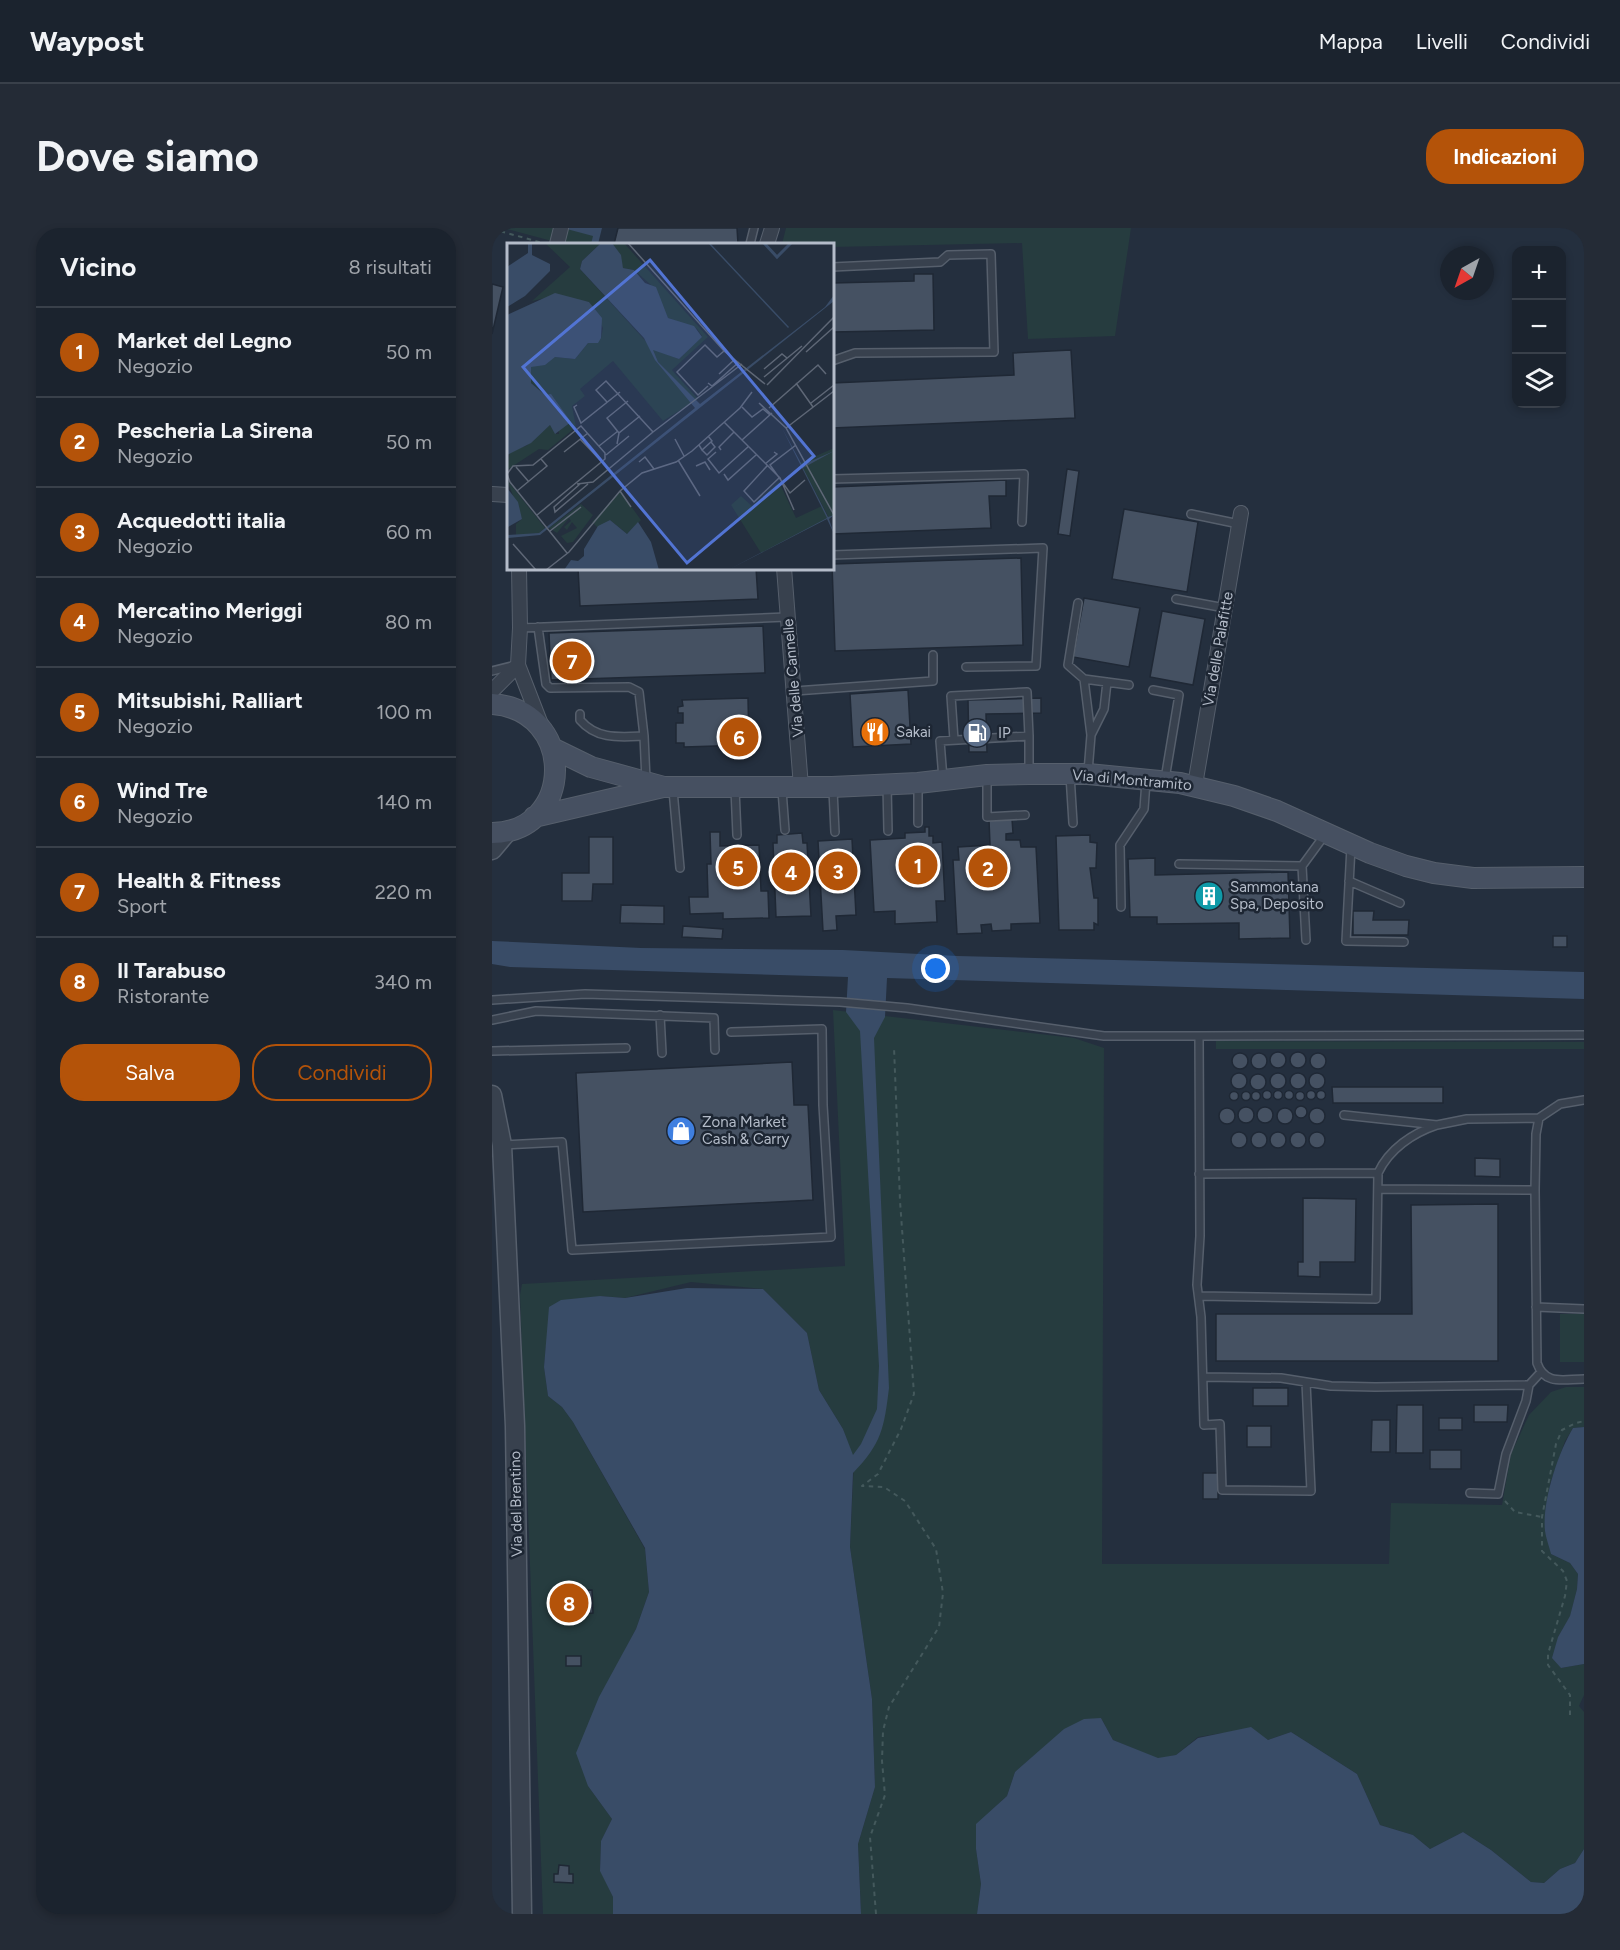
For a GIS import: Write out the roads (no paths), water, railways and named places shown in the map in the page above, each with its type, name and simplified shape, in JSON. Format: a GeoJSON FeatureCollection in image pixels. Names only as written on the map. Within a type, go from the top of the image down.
{"type":"FeatureCollection","features":[{"type":"Feature","properties":{"kind":"main road","name":"Via di Montramito"},"geometry":{"type":"LineString","coordinates":[[492,704],[510,707],[526,714],[548,740],[591,767],[661,786],[832,787],[1029,774],[1079,774],[1155,780],[1195,785],[1234,796],[1277,811],[1406,866],[1447,876],[1473,878],[1584,877]]}},
{"type":"Feature","properties":{"kind":"main road","name":"Via di Montramito"},"geometry":{"type":"LineString","coordinates":[[534,817],[548,800],[555,780],[556,769],[548,740]]}},
{"type":"Feature","properties":{"kind":"main road","name":"Via di Montramito"},"geometry":{"type":"LineString","coordinates":[[500,832],[534,817],[661,786]]}},
{"type":"Feature","properties":{"kind":"street"},"geometry":{"type":"LineString","coordinates":[[767,243],[772,228]]}},
{"type":"Feature","properties":{"kind":"street"},"geometry":{"type":"LineString","coordinates":[[492,494],[507,495]]}},
{"type":"Feature","properties":{"kind":"street","name":"Via delle Palafitte"},"geometry":{"type":"LineString","coordinates":[[1195,785],[1240,518]]}},
{"type":"Feature","properties":{"kind":"street"},"geometry":{"type":"LineString","coordinates":[[519,570],[518,665],[548,740]]}},
{"type":"Feature","properties":{"kind":"street","name":"Via delle Cannelle"},"geometry":{"type":"LineString","coordinates":[[784,570],[801,787]]}},
{"type":"Feature","properties":{"kind":"street"},"geometry":{"type":"LineString","coordinates":[[492,690],[518,665]]}},
{"type":"Feature","properties":{"kind":"street"},"geometry":{"type":"LineString","coordinates":[[492,850],[500,832]]}},
{"type":"Feature","properties":{"kind":"street","name":"Via del Brentino"},"geometry":{"type":"LineString","coordinates":[[492,1095],[502,1145],[515,1426],[522,1914]]}},
{"type":"Feature","properties":{"kind":"lane"},"geometry":{"type":"LineString","coordinates":[[750,243],[754,228]]}},
{"type":"Feature","properties":{"kind":"lane"},"geometry":{"type":"LineString","coordinates":[[834,267],[940,262],[948,255],[991,254],[993,352],[855,354],[834,360]]}},
{"type":"Feature","properties":{"kind":"lane"},"geometry":{"type":"LineString","coordinates":[[834,479],[1024,474],[1022,522]]}},
{"type":"Feature","properties":{"kind":"lane"},"geometry":{"type":"LineString","coordinates":[[1191,514],[1240,518]]}},
{"type":"Feature","properties":{"kind":"lane"},"geometry":{"type":"LineString","coordinates":[[834,555],[1042,548],[1036,666],[966,667]]}},
{"type":"Feature","properties":{"kind":"lane"},"geometry":{"type":"LineString","coordinates":[[1176,599],[1225,608]]}},
{"type":"Feature","properties":{"kind":"lane"},"geometry":{"type":"LineString","coordinates":[[1078,603],[1068,665],[1084,679],[1129,685]]}},
{"type":"Feature","properties":{"kind":"lane"},"geometry":{"type":"LineString","coordinates":[[520,628],[788,617]]}},
{"type":"Feature","properties":{"kind":"lane"},"geometry":{"type":"LineString","coordinates":[[538,627],[548,686],[555,690],[629,687],[637,689],[641,702],[644,736],[661,786],[680,868]]}},
{"type":"Feature","properties":{"kind":"lane"},"geometry":{"type":"LineString","coordinates":[[795,691],[933,681],[933,655]]}},
{"type":"Feature","properties":{"kind":"lane"},"geometry":{"type":"LineString","coordinates":[[492,671],[518,665]]}},
{"type":"Feature","properties":{"kind":"lane"},"geometry":{"type":"LineString","coordinates":[[1084,679],[1091,735]]}},
{"type":"Feature","properties":{"kind":"lane"},"geometry":{"type":"LineString","coordinates":[[1073,823],[1079,774],[1091,735],[1104,709],[1107,682]]}},
{"type":"Feature","properties":{"kind":"lane"},"geometry":{"type":"LineString","coordinates":[[1121,907],[1120,845],[1144,809],[1155,780],[1179,695],[1153,690]]}},
{"type":"Feature","properties":{"kind":"lane"},"geometry":{"type":"LineString","coordinates":[[954,740],[951,696],[1027,692],[1029,774]]}},
{"type":"Feature","properties":{"kind":"lane"},"geometry":{"type":"LineString","coordinates":[[580,714],[580,720],[595,733],[616,737],[644,736]]}},
{"type":"Feature","properties":{"kind":"lane"},"geometry":{"type":"LineString","coordinates":[[943,779],[940,741],[1029,736]]}},
{"type":"Feature","properties":{"kind":"lane"},"geometry":{"type":"LineString","coordinates":[[987,775],[987,817],[1025,815]]}},
{"type":"Feature","properties":{"kind":"lane"},"geometry":{"type":"LineString","coordinates":[[918,783],[918,823]]}},
{"type":"Feature","properties":{"kind":"lane"},"geometry":{"type":"LineString","coordinates":[[887,784],[888,831]]}},
{"type":"Feature","properties":{"kind":"lane"},"geometry":{"type":"LineString","coordinates":[[782,786],[785,830]]}},
{"type":"Feature","properties":{"kind":"lane"},"geometry":{"type":"LineString","coordinates":[[735,787],[737,835]]}},
{"type":"Feature","properties":{"kind":"lane"},"geometry":{"type":"LineString","coordinates":[[832,787],[835,832]]}},
{"type":"Feature","properties":{"kind":"lane"},"geometry":{"type":"LineString","coordinates":[[1306,940],[1302,866],[1326,833]]}},
{"type":"Feature","properties":{"kind":"lane"},"geometry":{"type":"LineString","coordinates":[[1351,844],[1346,941],[1404,942]]}},
{"type":"Feature","properties":{"kind":"lane"},"geometry":{"type":"LineString","coordinates":[[1179,864],[1302,866]]}},
{"type":"Feature","properties":{"kind":"lane"},"geometry":{"type":"LineString","coordinates":[[1349,881],[1400,903]]}},
{"type":"Feature","properties":{"kind":"lane"},"geometry":{"type":"LineString","coordinates":[[492,1000],[585,994],[840,1002],[888,1006],[1104,1036],[1584,1035]]}},
{"type":"Feature","properties":{"kind":"lane"},"geometry":{"type":"LineString","coordinates":[[492,1020],[536,1011],[714,1017],[715,1050]]}},
{"type":"Feature","properties":{"kind":"lane"},"geometry":{"type":"LineString","coordinates":[[660,1016],[662,1053]]}},
{"type":"Feature","properties":{"kind":"lane"},"geometry":{"type":"LineString","coordinates":[[502,1145],[562,1142],[572,1250],[831,1237],[823,1105],[822,1029],[731,1032]]}},
{"type":"Feature","properties":{"kind":"lane"},"geometry":{"type":"LineString","coordinates":[[1199,1036],[1200,1236],[1197,1285],[1204,1425],[1220,1424],[1222,1490],[1311,1491],[1306,1382]]}},
{"type":"Feature","properties":{"kind":"lane"},"geometry":{"type":"LineString","coordinates":[[492,1051],[626,1048]]}},
{"type":"Feature","properties":{"kind":"lane"},"geometry":{"type":"LineString","coordinates":[[1199,1296],[1376,1299],[1378,1173],[1384,1161],[1399,1146],[1418,1133],[1437,1125],[1467,1119],[1539,1118],[1560,1104],[1584,1100]]}},
{"type":"Feature","properties":{"kind":"lane"},"geometry":{"type":"LineString","coordinates":[[1344,1115],[1437,1125]]}},
{"type":"Feature","properties":{"kind":"lane"},"geometry":{"type":"LineString","coordinates":[[1539,1118],[1536,1134],[1535,1190],[1537,1358],[1541,1372],[1550,1379],[1584,1379]]}},
{"type":"Feature","properties":{"kind":"lane"},"geometry":{"type":"LineString","coordinates":[[1199,1174],[1378,1173]]}},
{"type":"Feature","properties":{"kind":"lane"},"geometry":{"type":"LineString","coordinates":[[1378,1189],[1535,1190]]}},
{"type":"Feature","properties":{"kind":"lane"},"geometry":{"type":"LineString","coordinates":[[1536,1308],[1584,1309]]}},
{"type":"Feature","properties":{"kind":"lane"},"geometry":{"type":"LineString","coordinates":[[1470,1493],[1498,1494],[1506,1454],[1526,1401],[1529,1385],[1541,1372]]}},
{"type":"Feature","properties":{"kind":"lane"},"geometry":{"type":"LineString","coordinates":[[1203,1377],[1281,1378],[1331,1386],[1529,1385]]}},
{"type":"Feature","properties":{"kind":"water"},"geometry":{"type":"Polygon","coordinates":[[[563,228],[602,228],[598,243],[591,243],[593,236],[563,228]]]}},
{"type":"Feature","properties":{"kind":"water"},"geometry":{"type":"Polygon","coordinates":[[[492,941],[641,948],[843,950],[957,956],[1584,972],[1584,999],[887,978],[885,1017],[874,1038],[889,1388],[880,1434],[870,1453],[853,1473],[850,1547],[872,1699],[875,1787],[858,1844],[861,1914],[613,1914],[613,1897],[600,1871],[601,1841],[612,1819],[588,1786],[576,1753],[599,1697],[636,1629],[649,1592],[645,1548],[573,1422],[562,1407],[548,1396],[544,1367],[549,1307],[561,1300],[600,1296],[625,1298],[687,1288],[763,1289],[807,1333],[819,1390],[843,1429],[853,1455],[861,1444],[877,1409],[879,1366],[860,1031],[846,1012],[848,977],[510,967],[492,964],[492,941]]]}},
{"type":"Feature","properties":{"kind":"water"},"geometry":{"type":"Polygon","coordinates":[[[1584,1427],[1584,1664],[1561,1668],[1552,1658],[1558,1637],[1570,1616],[1577,1589],[1578,1574],[1570,1563],[1551,1554],[1545,1534],[1546,1506],[1552,1478],[1562,1450],[1573,1428],[1584,1427]]]}},
{"type":"Feature","properties":{"kind":"water"},"geometry":{"type":"Polygon","coordinates":[[[1101,1718],[1113,1740],[1158,1758],[1176,1755],[1198,1738],[1251,1727],[1268,1740],[1291,1732],[1357,1774],[1380,1825],[1413,1835],[1430,1849],[1463,1832],[1491,1850],[1531,1882],[1544,1883],[1560,1869],[1575,1863],[1584,1849],[1584,1914],[977,1914],[981,1884],[976,1849],[976,1824],[1007,1796],[1015,1772],[1064,1729],[1084,1719],[1101,1718]]]}},
{"type":"Feature","properties":{"kind":"place","name":"Health & Fitness"},"geometry":{"type":"Point","coordinates":[572,661]}},
{"type":"Feature","properties":{"kind":"place","name":"Sakai"},"geometry":{"type":"Point","coordinates":[875,732]}},
{"type":"Feature","properties":{"kind":"place","name":"IP"},"geometry":{"type":"Point","coordinates":[977,733]}},
{"type":"Feature","properties":{"kind":"place","name":"Wind Tre"},"geometry":{"type":"Point","coordinates":[739,737]}},
{"type":"Feature","properties":{"kind":"place","name":"Market del Legno"},"geometry":{"type":"Point","coordinates":[918,865]}},
{"type":"Feature","properties":{"kind":"place","name":"Mitsubishi, Ralliart"},"geometry":{"type":"Point","coordinates":[738,867]}},
{"type":"Feature","properties":{"kind":"place","name":"Pescheria La Sirena"},"geometry":{"type":"Point","coordinates":[988,868]}},
{"type":"Feature","properties":{"kind":"place","name":"Acquedotti italia"},"geometry":{"type":"Point","coordinates":[838,871]}},
{"type":"Feature","properties":{"kind":"place","name":"Mercatino Meriggi"},"geometry":{"type":"Point","coordinates":[791,872]}},
{"type":"Feature","properties":{"kind":"place","name":"Sammontana Spa, Deposito"},"geometry":{"type":"Point","coordinates":[1209,896]}},
{"type":"Feature","properties":{"kind":"place","name":"Zona Market Cash & Carry"},"geometry":{"type":"Point","coordinates":[681,1131]}},
{"type":"Feature","properties":{"kind":"place","name":"Il Tarabuso"},"geometry":{"type":"Point","coordinates":[569,1603]}}]}
